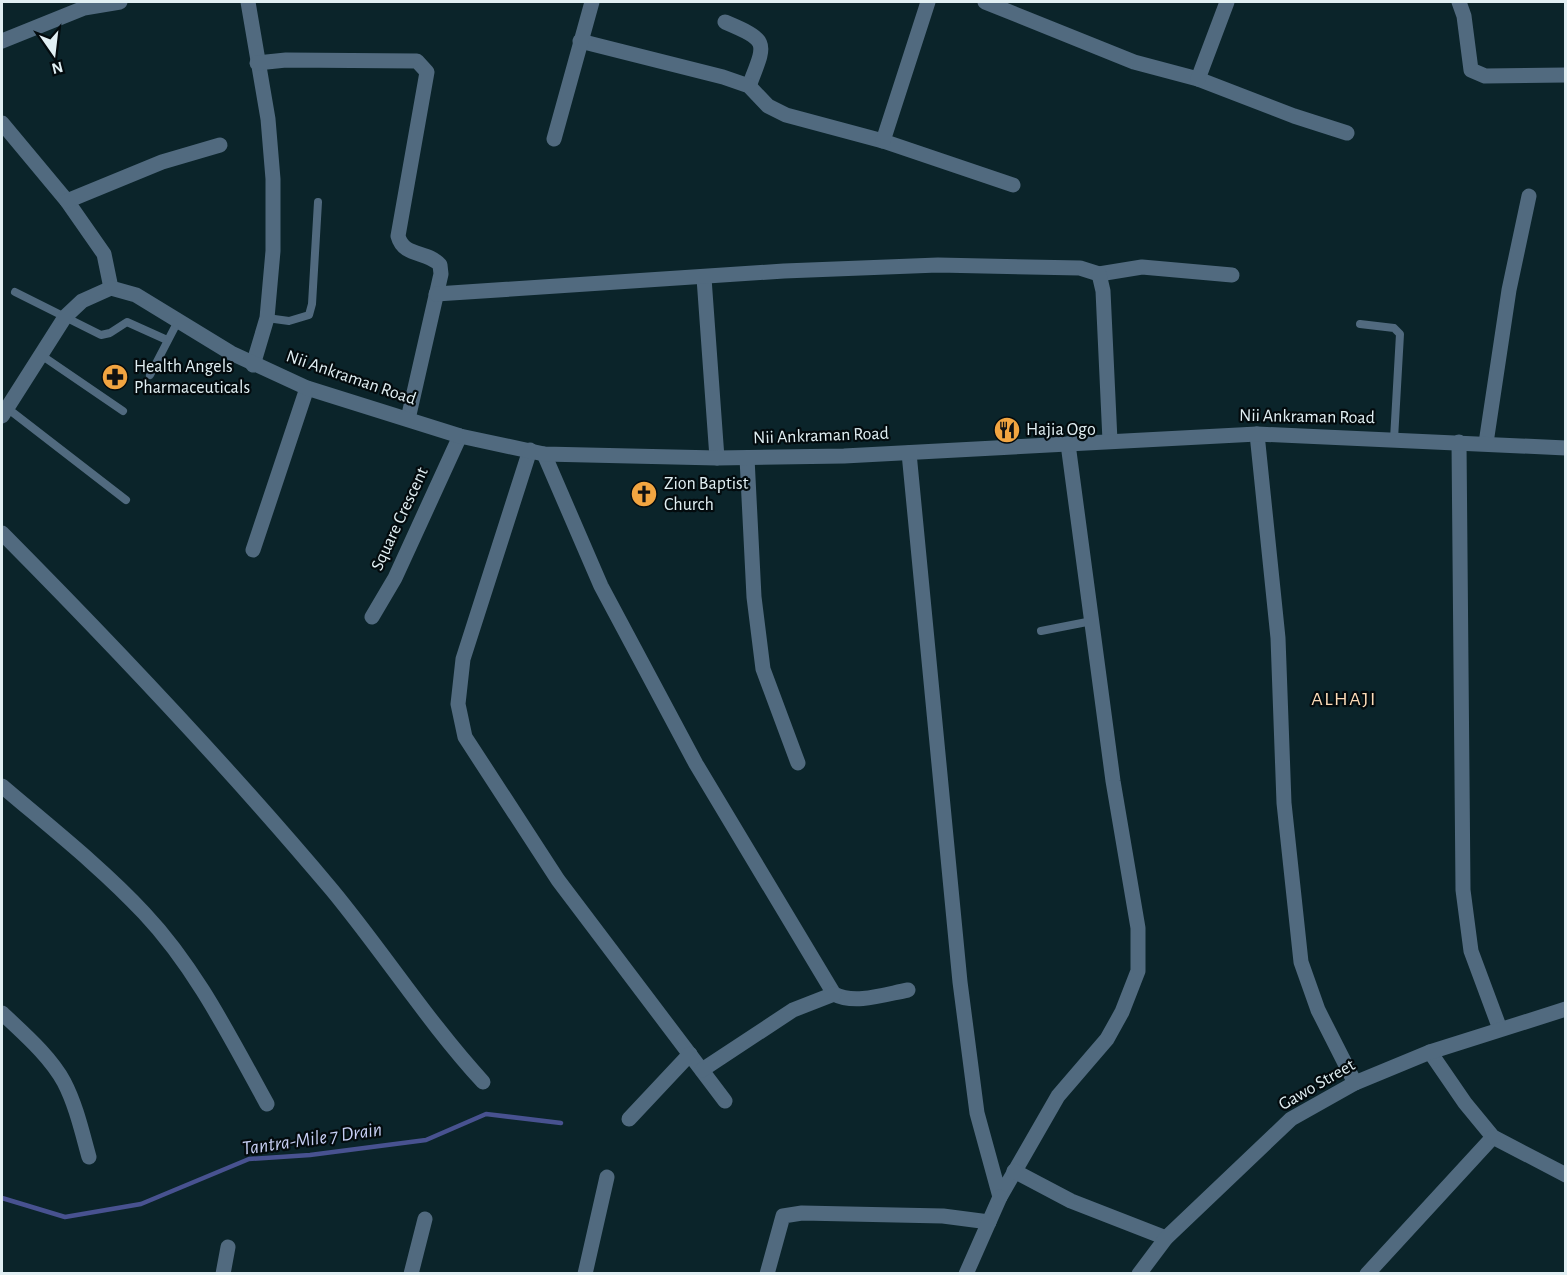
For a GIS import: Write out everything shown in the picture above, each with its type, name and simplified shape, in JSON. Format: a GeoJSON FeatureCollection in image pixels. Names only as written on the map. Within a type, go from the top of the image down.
{"type":"FeatureCollection","features":[{"type":"Feature","properties":{"kind":"street"},"geometry":{"type":"LineString","coordinates":[[2,41],[84,8],[120,2]]}},
{"type":"Feature","properties":{"kind":"street"},"geometry":{"type":"LineString","coordinates":[[248,2],[268,119],[273,178],[273,251],[267,318],[254,364]]}},
{"type":"Feature","properties":{"kind":"street"},"geometry":{"type":"LineString","coordinates":[[554,139],[592,2]]}},
{"type":"Feature","properties":{"kind":"street"},"geometry":{"type":"LineString","coordinates":[[884,141],[928,2]]}},
{"type":"Feature","properties":{"kind":"street"},"geometry":{"type":"LineString","coordinates":[[985,2],[1134,62],[1198,79],[1294,116],[1347,133]]}},
{"type":"Feature","properties":{"kind":"street"},"geometry":{"type":"LineString","coordinates":[[1198,79],[1227,2]]}},
{"type":"Feature","properties":{"kind":"street"},"geometry":{"type":"LineString","coordinates":[[1459,2],[1464,16],[1472,70],[1485,76],[1566,75]]}},
{"type":"Feature","properties":{"kind":"street"},"geometry":{"type":"LineString","coordinates":[[725,22],[754,34],[760,41],[762,54],[749,86]]}},
{"type":"Feature","properties":{"kind":"street"},"geometry":{"type":"LineString","coordinates":[[580,41],[723,77],[749,86],[775,111],[884,141],[1013,185]]}},
{"type":"Feature","properties":{"kind":"street"},"geometry":{"type":"LineString","coordinates":[[257,63],[286,60],[417,62],[424,66],[427,72],[398,236],[400,245],[407,251],[435,259],[440,265],[436,294],[408,419]]}},
{"type":"Feature","properties":{"kind":"street"},"geometry":{"type":"LineString","coordinates":[[2,126],[67,201],[104,254],[111,288],[82,301],[65,317],[4,412]]}},
{"type":"Feature","properties":{"kind":"street"},"geometry":{"type":"LineString","coordinates":[[67,201],[162,162],[220,145]]}},
{"type":"Feature","properties":{"kind":"street"},"geometry":{"type":"LineString","coordinates":[[1486,443],[1509,290],[1529,196]]}},
{"type":"Feature","properties":{"kind":"street"},"geometry":{"type":"LineString","coordinates":[[436,294],[784,271],[938,265],[1080,268],[1099,274],[1142,267],[1232,275]]}},
{"type":"Feature","properties":{"kind":"street"},"geometry":{"type":"LineString","coordinates":[[1099,274],[1103,291],[1110,441]]}},
{"type":"Feature","properties":{"kind":"street"},"geometry":{"type":"LineString","coordinates":[[704,278],[717,458]]}},
{"type":"Feature","properties":{"kind":"street","name":"Nii Ankraman Road"},"geometry":{"type":"LineString","coordinates":[[111,288],[136,295],[254,364],[307,388],[460,436],[537,452],[747,458],[909,453],[1257,434],[1566,448]]}},
{"type":"Feature","properties":{"kind":"street"},"geometry":{"type":"LineString","coordinates":[[253,550],[307,388]]}},
{"type":"Feature","properties":{"kind":"street"},"geometry":{"type":"LineString","coordinates":[[1257,434],[1278,638],[1284,803],[1301,962],[1318,1010],[1354,1083]]}},
{"type":"Feature","properties":{"kind":"street","name":"Square Crescent"},"geometry":{"type":"LineString","coordinates":[[372,617],[394,578],[460,436]]}},
{"type":"Feature","properties":{"kind":"street"},"geometry":{"type":"LineString","coordinates":[[1459,442],[1463,890],[1471,951],[1500,1029]]}},
{"type":"Feature","properties":{"kind":"street"},"geometry":{"type":"LineString","coordinates":[[966,1274],[1014,1171],[1058,1096],[1107,1039],[1122,1012],[1138,971],[1138,928],[1113,781],[1068,444]]}},
{"type":"Feature","properties":{"kind":"street"},"geometry":{"type":"LineString","coordinates":[[537,452],[601,586],[685,743],[834,994],[841,998],[858,998],[908,990]]}},
{"type":"Feature","properties":{"kind":"street"},"geometry":{"type":"LineString","coordinates":[[537,452],[463,659],[458,704],[465,737],[558,880],[725,1101]]}},
{"type":"Feature","properties":{"kind":"street"},"geometry":{"type":"LineString","coordinates":[[909,453],[960,982],[977,1113],[1000,1197]]}},
{"type":"Feature","properties":{"kind":"street"},"geometry":{"type":"LineString","coordinates":[[747,458],[754,597],[761,660],[769,690],[798,763]]}},
{"type":"Feature","properties":{"kind":"street"},"geometry":{"type":"LineString","coordinates":[[2,533],[105,637],[262,807],[344,904],[450,1046],[483,1083]]}},
{"type":"Feature","properties":{"kind":"street"},"geometry":{"type":"LineString","coordinates":[[2,786],[89,860],[145,914],[192,976],[267,1104]]}},
{"type":"Feature","properties":{"kind":"street"},"geometry":{"type":"LineString","coordinates":[[702,1070],[793,1011],[834,994]]}},
{"type":"Feature","properties":{"kind":"street","name":"Gawo Street"},"geometry":{"type":"LineString","coordinates":[[1139,1274],[1166,1238],[1292,1119],[1354,1083],[1430,1052],[1566,1009]]}},
{"type":"Feature","properties":{"kind":"street"},"geometry":{"type":"LineString","coordinates":[[2,1013],[25,1035],[63,1080],[75,1108],[89,1157]]}},
{"type":"Feature","properties":{"kind":"street"},"geometry":{"type":"LineString","coordinates":[[1430,1052],[1465,1103],[1493,1137],[1566,1175]]}},
{"type":"Feature","properties":{"kind":"street"},"geometry":{"type":"LineString","coordinates":[[629,1119],[690,1054]]}},
{"type":"Feature","properties":{"kind":"street"},"geometry":{"type":"LineString","coordinates":[[1367,1274],[1493,1137]]}},
{"type":"Feature","properties":{"kind":"street"},"geometry":{"type":"LineString","coordinates":[[1014,1171],[1071,1201],[1166,1238]]}},
{"type":"Feature","properties":{"kind":"street"},"geometry":{"type":"LineString","coordinates":[[585,1274],[607,1177]]}},
{"type":"Feature","properties":{"kind":"street"},"geometry":{"type":"LineString","coordinates":[[767,1274],[783,1216],[802,1213],[943,1216],[989,1222]]}},
{"type":"Feature","properties":{"kind":"street"},"geometry":{"type":"LineString","coordinates":[[411,1274],[424,1220]]}},
{"type":"Feature","properties":{"kind":"street"},"geometry":{"type":"LineString","coordinates":[[223,1274],[228,1247]]}},
{"type":"Feature","properties":{"kind":"lane"},"geometry":{"type":"LineString","coordinates":[[267,318],[289,321],[309,315],[312,304],[318,202]]}},
{"type":"Feature","properties":{"kind":"lane"},"geometry":{"type":"LineString","coordinates":[[15,292],[106,335],[122,323],[132,322],[167,340]]}},
{"type":"Feature","properties":{"kind":"lane"},"geometry":{"type":"LineString","coordinates":[[150,375],[178,321]]}},
{"type":"Feature","properties":{"kind":"lane"},"geometry":{"type":"LineString","coordinates":[[1360,324],[1394,328],[1400,334],[1394,439]]}},
{"type":"Feature","properties":{"kind":"lane"},"geometry":{"type":"LineString","coordinates":[[41,355],[123,411]]}},
{"type":"Feature","properties":{"kind":"lane"},"geometry":{"type":"LineString","coordinates":[[4,412],[126,500]]}},
{"type":"Feature","properties":{"kind":"lane"},"geometry":{"type":"LineString","coordinates":[[1041,631],[1092,621]]}},
{"type":"Feature","properties":{"kind":"waterway","name":"Tantra-Mile 7 Drain"},"geometry":{"type":"LineString","coordinates":[[2,1198],[65,1217],[141,1204],[249,1159],[310,1155],[426,1140],[486,1114],[561,1123]]}},
{"type":"Feature","properties":{"kind":"place","name":"Health Angels Pharmaceuticals"},"geometry":{"type":"Point","coordinates":[115,377]}},
{"type":"Feature","properties":{"kind":"place","name":"Hajia Ogo"},"geometry":{"type":"Point","coordinates":[1007,430]}},
{"type":"Feature","properties":{"kind":"place","name":"Zion Baptist Church"},"geometry":{"type":"Point","coordinates":[644,494]}},
{"type":"Feature","properties":{"kind":"district","name":"ALHAJI"},"geometry":{"type":"Point","coordinates":[1344,699]}}]}
